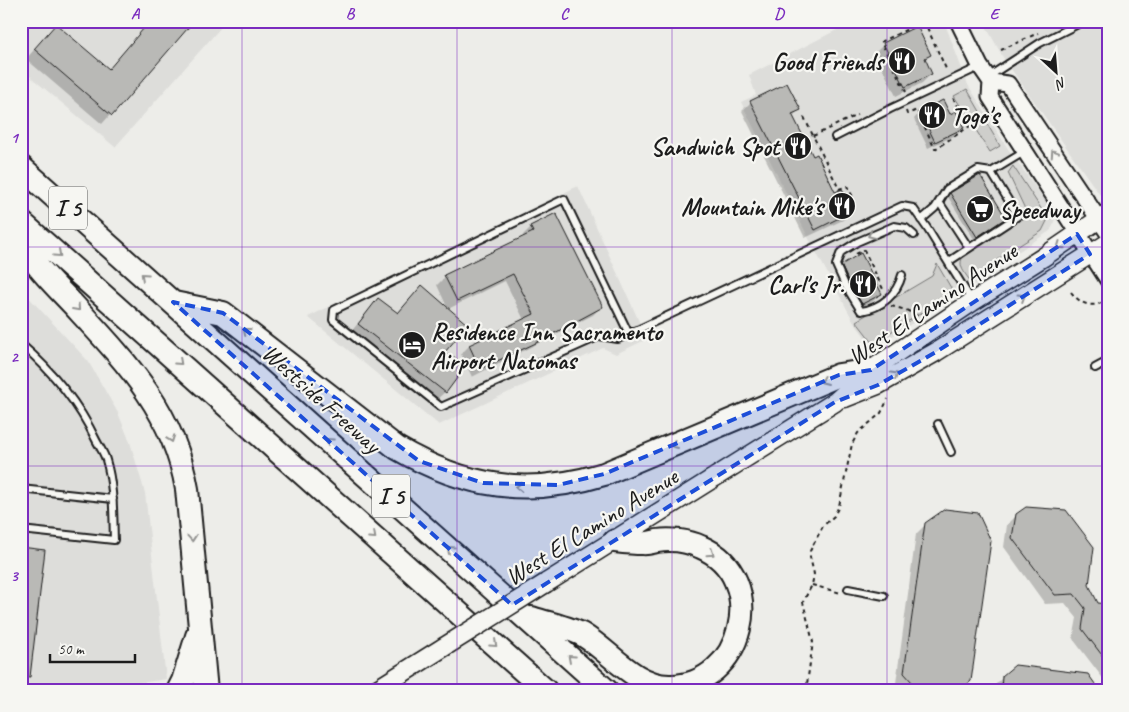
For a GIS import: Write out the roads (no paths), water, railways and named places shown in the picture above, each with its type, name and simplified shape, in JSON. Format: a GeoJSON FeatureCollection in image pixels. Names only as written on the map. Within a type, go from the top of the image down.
{"type":"FeatureCollection","features":[{"type":"Feature","properties":{"kind":"highway","name":"Westside Freeway"},"geometry":{"type":"LineString","coordinates":[[21,167],[607,691]]}},
{"type":"Feature","properties":{"kind":"highway","name":"I 5"},"geometry":{"type":"LineString","coordinates":[[21,222],[546,691]]}},
{"type":"Feature","properties":{"kind":"highway"},"geometry":{"type":"LineString","coordinates":[[21,233],[33,259],[124,360],[154,401],[167,428],[179,460],[187,490],[206,691]]}},
{"type":"Feature","properties":{"kind":"highway"},"geometry":{"type":"LineString","coordinates":[[173,302],[223,313],[398,448],[419,461],[465,479],[503,486],[558,485],[604,474],[839,375],[871,370]]}},
{"type":"Feature","properties":{"kind":"highway"},"geometry":{"type":"LineString","coordinates":[[525,616],[581,634],[637,676],[658,685],[684,685],[698,680],[718,667],[726,658],[734,643],[741,623],[741,598],[731,572],[711,552],[688,542],[664,541],[643,544],[616,541]]}},
{"type":"Feature","properties":{"kind":"highway"},"geometry":{"type":"LineString","coordinates":[[178,691],[183,681],[199,628]]}},
{"type":"Feature","properties":{"kind":"main road","name":"West El Camino Avenue"},"geometry":{"type":"LineString","coordinates":[[374,691],[835,402],[871,370],[972,302],[1077,234],[1105,222]]}},
{"type":"Feature","properties":{"kind":"main road","name":"West El Camino Avenue"},"geometry":{"type":"LineString","coordinates":[[835,402],[878,385],[928,357],[1108,243]]}},
{"type":"Feature","properties":{"kind":"street"},"geometry":{"type":"LineString","coordinates":[[958,21],[986,75],[990,97],[1108,280]]}},
{"type":"Feature","properties":{"kind":"street"},"geometry":{"type":"LineString","coordinates":[[986,75],[1008,84],[1105,222]]}},
{"type":"Feature","properties":{"kind":"lane"},"geometry":{"type":"LineString","coordinates":[[835,137],[900,104],[986,75],[1040,43],[1084,21]]}},
{"type":"Feature","properties":{"kind":"lane"},"geometry":{"type":"LineString","coordinates":[[921,220],[935,208],[947,189],[978,170],[991,172],[1024,152]]}},
{"type":"Feature","properties":{"kind":"lane"},"geometry":{"type":"LineString","coordinates":[[948,262],[1018,216],[991,172]]}},
{"type":"Feature","properties":{"kind":"lane"},"geometry":{"type":"LineString","coordinates":[[629,334],[564,199],[334,310],[333,320],[441,407],[600,336],[618,339],[629,334],[902,206],[912,208],[921,220],[972,302]]}},
{"type":"Feature","properties":{"kind":"lane"},"geometry":{"type":"LineString","coordinates":[[939,202],[969,248]]}},
{"type":"Feature","properties":{"kind":"lane"},"geometry":{"type":"LineString","coordinates":[[902,274],[897,289],[888,300],[869,310],[861,311],[836,265],[841,252],[849,246],[894,226],[906,228],[914,235]]}},
{"type":"Feature","properties":{"kind":"lane"},"geometry":{"type":"LineString","coordinates":[[21,344],[59,382],[88,424],[106,460],[113,499],[114,540],[21,530]]}},
{"type":"Feature","properties":{"kind":"lane"},"geometry":{"type":"LineString","coordinates":[[1095,368],[1108,360]]}},
{"type":"Feature","properties":{"kind":"lane"},"geometry":{"type":"LineString","coordinates":[[938,424],[951,452]]}},
{"type":"Feature","properties":{"kind":"lane"},"geometry":{"type":"LineString","coordinates":[[21,489],[113,499]]}},
{"type":"Feature","properties":{"kind":"lane"},"geometry":{"type":"LineString","coordinates":[[847,592],[884,596]]}},
{"type":"Feature","properties":{"kind":"place","name":"Good Friends"},"geometry":{"type":"Point","coordinates":[902,61]}},
{"type":"Feature","properties":{"kind":"place","name":"Togo's"},"geometry":{"type":"Point","coordinates":[932,115]}},
{"type":"Feature","properties":{"kind":"place","name":"Sandwich Spot"},"geometry":{"type":"Point","coordinates":[798,146]}},
{"type":"Feature","properties":{"kind":"place","name":"Mountain Mike's"},"geometry":{"type":"Point","coordinates":[842,206]}},
{"type":"Feature","properties":{"kind":"place","name":"Speedway"},"geometry":{"type":"Point","coordinates":[980,209]}},
{"type":"Feature","properties":{"kind":"place","name":"Carl's Jr."},"geometry":{"type":"Point","coordinates":[863,284]}},
{"type":"Feature","properties":{"kind":"place","name":"Residence Inn Sacramento Airport Natomas"},"geometry":{"type":"Point","coordinates":[412,345]}}]}
